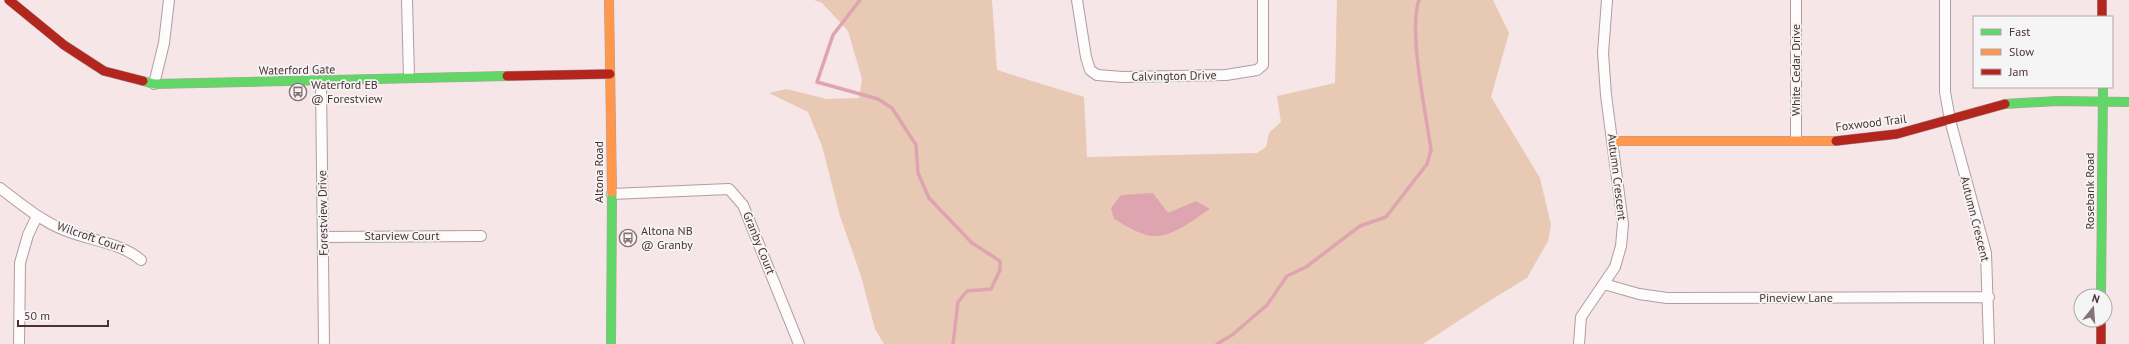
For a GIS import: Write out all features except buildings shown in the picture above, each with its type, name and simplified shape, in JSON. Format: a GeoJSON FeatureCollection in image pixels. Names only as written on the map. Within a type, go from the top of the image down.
{"type":"FeatureCollection","features":[{"type":"Feature","properties":{"kind":"street","name":"Waterford Gate"},"geometry":{"type":"LineString","coordinates":[[9,0],[64,45],[104,71],[154,84],[321,82],[409,78],[610,74]]}},
{"type":"Feature","properties":{"kind":"street"},"geometry":{"type":"LineString","coordinates":[[154,84],[164,43],[169,0]]}},
{"type":"Feature","properties":{"kind":"street"},"geometry":{"type":"LineString","coordinates":[[407,0],[409,78]]}},
{"type":"Feature","properties":{"kind":"street","name":"Altona Road"},"geometry":{"type":"LineString","coordinates":[[609,0],[612,194],[611,344]]}},
{"type":"Feature","properties":{"kind":"street","name":"Calvington Drive"},"geometry":{"type":"LineString","coordinates":[[1077,0],[1086,57],[1090,70],[1097,75],[1123,77],[1226,75],[1257,70],[1263,65],[1262,0]]}},
{"type":"Feature","properties":{"kind":"street","name":"Autumn Crescent"},"geometry":{"type":"LineString","coordinates":[[1579,344],[1581,317],[1615,267],[1621,246],[1624,224],[1603,53],[1607,0]]}},
{"type":"Feature","properties":{"kind":"street","name":"White Cedar Drive"},"geometry":{"type":"LineString","coordinates":[[1796,0],[1796,140]]}},
{"type":"Feature","properties":{"kind":"street","name":"Autumn Crescent"},"geometry":{"type":"LineString","coordinates":[[1945,0],[1945,92],[1950,120],[1986,253],[1989,296],[1989,344]]}},
{"type":"Feature","properties":{"kind":"street"},"geometry":{"type":"LineString","coordinates":[[2102,0],[2102,16]]}},
{"type":"Feature","properties":{"kind":"street","name":"Forestview Drive"},"geometry":{"type":"LineString","coordinates":[[321,82],[324,237],[324,344]]}},
{"type":"Feature","properties":{"kind":"street","name":"Rosebank Road"},"geometry":{"type":"LineString","coordinates":[[2101,288],[2103,88]]}},
{"type":"Feature","properties":{"kind":"street","name":"Foxwood Trail"},"geometry":{"type":"LineString","coordinates":[[1613,141],[1846,141],[1897,134],[2010,103],[2057,101],[2129,102]]}},
{"type":"Feature","properties":{"kind":"street","name":"Wilcroft Court"},"geometry":{"type":"LineString","coordinates":[[0,188],[37,216],[65,230],[130,251],[141,260]]}},
{"type":"Feature","properties":{"kind":"street","name":"Granby Court"},"geometry":{"type":"LineString","coordinates":[[612,194],[729,189],[743,205],[799,344]]}},
{"type":"Feature","properties":{"kind":"street"},"geometry":{"type":"LineString","coordinates":[[19,344],[20,263],[28,235],[37,216]]}},
{"type":"Feature","properties":{"kind":"street","name":"Starview Court"},"geometry":{"type":"LineString","coordinates":[[324,237],[481,236]]}},
{"type":"Feature","properties":{"kind":"street","name":"Pineview Lane"},"geometry":{"type":"LineString","coordinates":[[1604,284],[1639,294],[1667,298],[1989,296]]}},
{"type":"Feature","properties":{"kind":"street"},"geometry":{"type":"LineString","coordinates":[[2101,328],[2101,344]]}},
{"type":"Feature","properties":{"kind":"shaded area"},"geometry":{"type":"Polygon","coordinates":[[[814,0],[992,0],[997,70],[1084,97],[1087,157],[1257,153],[1266,147],[1269,133],[1281,122],[1277,96],[1335,83],[1337,0],[1493,0],[1509,33],[1491,97],[1540,178],[1551,225],[1548,241],[1527,278],[1423,344],[884,344],[875,329],[861,276],[840,216],[822,146],[808,112],[769,93],[786,89],[827,99],[859,98],[862,79],[848,31],[822,3],[814,0]]]}},
{"type":"Feature","properties":{"kind":"shaded area"},"geometry":{"type":"Polygon","coordinates":[[[1153,193],[1168,213],[1196,201],[1210,209],[1182,227],[1159,236],[1151,236],[1141,233],[1114,219],[1111,208],[1121,195],[1153,193]]]}},
{"type":"Feature","properties":{"kind":"waterway"},"geometry":{"type":"LineString","coordinates":[[860,0],[833,35],[817,82],[878,99],[892,108],[916,145],[918,173],[929,198],[972,243],[1000,261],[1000,270],[991,289],[967,291],[958,302],[953,344]]}},
{"type":"Feature","properties":{"kind":"waterway"},"geometry":{"type":"LineString","coordinates":[[1217,344],[1232,335],[1267,305],[1287,276],[1306,267],[1360,226],[1386,217],[1427,164],[1431,150],[1417,52],[1416,14],[1419,0]]}},
{"type":"Feature","properties":{"kind":"traffic: fast"},"geometry":{"type":"LineString","coordinates":[[143,81],[154,84],[507,76]]}},
{"type":"Feature","properties":{"kind":"traffic: fast"},"geometry":{"type":"LineString","coordinates":[[2101,288],[2103,88]]}},
{"type":"Feature","properties":{"kind":"traffic: fast"},"geometry":{"type":"LineString","coordinates":[[2005,104],[2057,101],[2129,102]]}},
{"type":"Feature","properties":{"kind":"traffic: fast"},"geometry":{"type":"LineString","coordinates":[[611,344],[612,192]]}},
{"type":"Feature","properties":{"kind":"traffic: slow"},"geometry":{"type":"LineString","coordinates":[[609,0],[612,192]]}},
{"type":"Feature","properties":{"kind":"traffic: slow"},"geometry":{"type":"LineString","coordinates":[[1613,141],[1836,141]]}},
{"type":"Feature","properties":{"kind":"traffic: jam"},"geometry":{"type":"LineString","coordinates":[[9,0],[64,45],[104,71],[143,81]]}},
{"type":"Feature","properties":{"kind":"traffic: jam"},"geometry":{"type":"LineString","coordinates":[[2102,0],[2102,16]]}},
{"type":"Feature","properties":{"kind":"traffic: jam"},"geometry":{"type":"LineString","coordinates":[[507,76],[610,74]]}},
{"type":"Feature","properties":{"kind":"traffic: jam"},"geometry":{"type":"LineString","coordinates":[[1836,141],[1897,134],[2005,104]]}},
{"type":"Feature","properties":{"kind":"traffic: jam"},"geometry":{"type":"LineString","coordinates":[[2101,328],[2101,344]]}},
{"type":"Feature","properties":{"kind":"place","name":"Waterford EB @ Forestview"},"geometry":{"type":"Point","coordinates":[298,92]}},
{"type":"Feature","properties":{"kind":"place","name":"Altona NB @ Granby"},"geometry":{"type":"Point","coordinates":[628,238]}}]}
